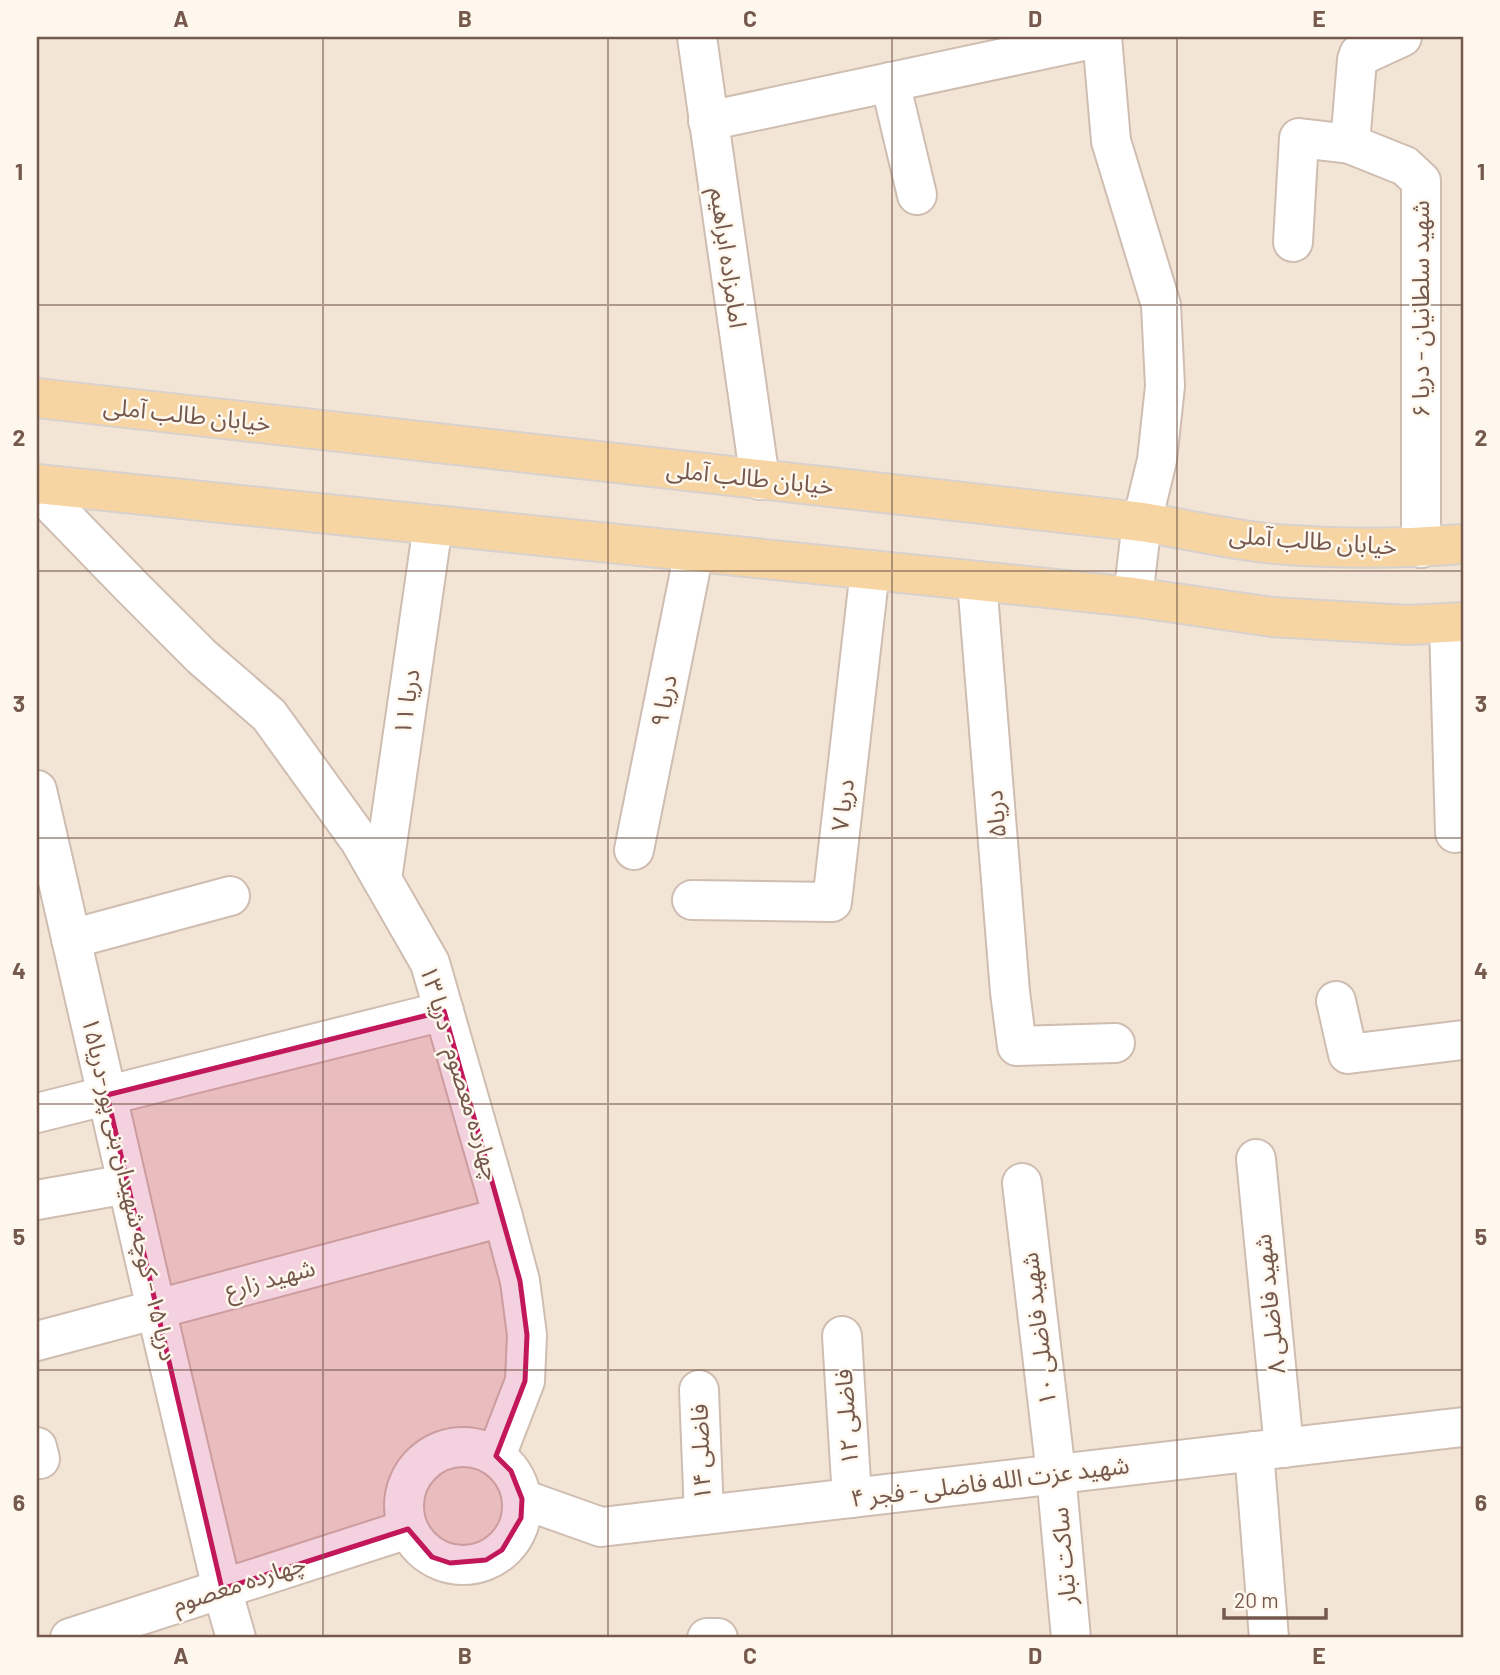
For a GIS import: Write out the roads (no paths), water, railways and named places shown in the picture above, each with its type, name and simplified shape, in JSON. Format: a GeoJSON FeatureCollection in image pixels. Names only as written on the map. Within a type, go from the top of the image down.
{"type":"FeatureCollection","features":[{"type":"Feature","properties":{"kind":"main road","name":"خیابان طالب آملی"},"geometry":{"type":"LineString","coordinates":[[37,398],[1142,522],[1272,543],[1355,549],[1463,544]]}},
{"type":"Feature","properties":{"kind":"main road"},"geometry":{"type":"LineString","coordinates":[[37,486],[1133,597],[1272,617],[1408,625],[1456,623]]}},
{"type":"Feature","properties":{"kind":"street","name":"امامزاده ابراهیم"},"geometry":{"type":"LineString","coordinates":[[696,37],[760,480]]}},
{"type":"Feature","properties":{"kind":"street"},"geometry":{"type":"LineString","coordinates":[[708,121],[1102,37],[1111,141],[1161,305],[1165,386],[1157,460],[1142,522],[1133,597]]}},
{"type":"Feature","properties":{"kind":"street"},"geometry":{"type":"LineString","coordinates":[[1350,144],[1359,54],[1365,54],[1402,37]]}},
{"type":"Feature","properties":{"kind":"street"},"geometry":{"type":"LineString","coordinates":[[890,82],[917,195]]}},
{"type":"Feature","properties":{"kind":"street","name":"شهید سلطانیان - دریا ۶"},"geometry":{"type":"LineString","coordinates":[[1293,242],[1299,138],[1350,144],[1405,166],[1421,181],[1421,548]]}},
{"type":"Feature","properties":{"kind":"street","name":"چهارده معصوم - دریا ۱۳"},"geometry":{"type":"LineString","coordinates":[[37,486],[202,657],[269,715],[360,841],[430,963],[520,1281],[527,1335],[525,1381],[496,1456]]}},
{"type":"Feature","properties":{"kind":"street","name":"دریا ۱۱"},"geometry":{"type":"LineString","coordinates":[[382,879],[433,525]]}},
{"type":"Feature","properties":{"kind":"street","name":"دریا ۹"},"geometry":{"type":"LineString","coordinates":[[634,850],[694,552]]}},
{"type":"Feature","properties":{"kind":"street","name":"دریا ۷"},"geometry":{"type":"LineString","coordinates":[[692,900],[832,902],[870,570]]}},
{"type":"Feature","properties":{"kind":"street","name":"دریا۵"},"geometry":{"type":"LineString","coordinates":[[977,581],[1010,992],[1017,1046],[1115,1044]]}},
{"type":"Feature","properties":{"kind":"street"},"geometry":{"type":"LineString","coordinates":[[1456,623],[1455,833],[1463,832]]}},
{"type":"Feature","properties":{"kind":"street","name":"دریا ۱۵ - كوچه شهيدان بنی پور-دريا۱۵"},"geometry":{"type":"LineString","coordinates":[[38,797],[156,1309],[236,1638]]}},
{"type":"Feature","properties":{"kind":"street"},"geometry":{"type":"LineString","coordinates":[[71,939],[230,896]]}},
{"type":"Feature","properties":{"kind":"street"},"geometry":{"type":"LineString","coordinates":[[1336,1001],[1348,1054],[1463,1040]]}},
{"type":"Feature","properties":{"kind":"street"},"geometry":{"type":"LineString","coordinates":[[37,1113],[444,1011]]}},
{"type":"Feature","properties":{"kind":"street","name":"شهید فاضلی ۸"},"geometry":{"type":"LineString","coordinates":[[1256,1160],[1269,1449],[1269,1638]]}},
{"type":"Feature","properties":{"kind":"street","name":"شهید فاضلی ۱۰"},"geometry":{"type":"LineString","coordinates":[[1022,1183],[1056,1474]]}},
{"type":"Feature","properties":{"kind":"street"},"geometry":{"type":"LineString","coordinates":[[37,1200],[127,1184]]}},
{"type":"Feature","properties":{"kind":"street","name":"شهید زارع"},"geometry":{"type":"LineString","coordinates":[[37,1340],[503,1217]]}},
{"type":"Feature","properties":{"kind":"street","name":"فاضلی ۱۲"},"geometry":{"type":"LineString","coordinates":[[842,1336],[852,1498]]}},
{"type":"Feature","properties":{"kind":"street","name":"فاضلی ۱۴"},"geometry":{"type":"LineString","coordinates":[[699,1390],[704,1515]]}},
{"type":"Feature","properties":{"kind":"street","name":"شهید عزت الله فاضلی - فجر ۴"},"geometry":{"type":"LineString","coordinates":[[522,1499],[601,1527],[1463,1427]]}},
{"type":"Feature","properties":{"kind":"street"},"geometry":{"type":"LineString","coordinates":[[460,1446],[478,1448],[496,1456],[511,1471],[522,1499],[521,1518],[514,1536],[502,1550],[486,1560],[468,1565],[432,1557],[418,1545],[408,1529],[404,1510],[405,1491],[412,1474],[425,1460],[442,1450],[460,1446]]}},
{"type":"Feature","properties":{"kind":"street","name":"ساکت تبار"},"geometry":{"type":"LineString","coordinates":[[1056,1474],[1071,1638]]}},
{"type":"Feature","properties":{"kind":"street","name":"چهارده معصوم"},"geometry":{"type":"LineString","coordinates":[[70,1638],[408,1529]]}},
{"type":"Feature","properties":{"kind":"street"},"geometry":{"type":"LineString","coordinates":[[707,1638],[717,1638]]}}]}
